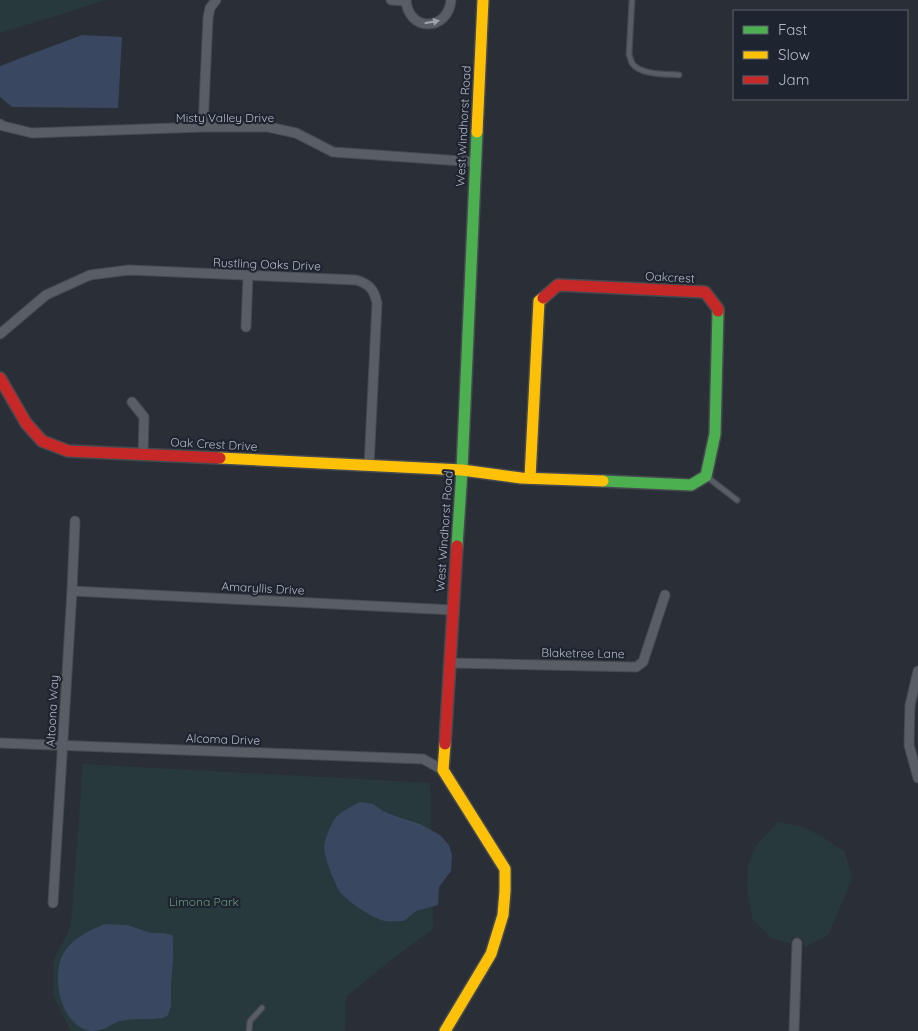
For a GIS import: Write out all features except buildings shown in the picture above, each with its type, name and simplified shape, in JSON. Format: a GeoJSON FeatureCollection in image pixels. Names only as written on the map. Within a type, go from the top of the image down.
{"type":"FeatureCollection","features":[{"type":"Feature","properties":{"kind":"street"},"geometry":{"type":"LineString","coordinates":[[203,127],[208,18],[210,8],[216,0]]}},
{"type":"Feature","properties":{"kind":"street"},"geometry":{"type":"LineString","coordinates":[[391,0],[406,0],[406,8],[415,20],[428,24],[442,20],[447,15],[451,0]]}},
{"type":"Feature","properties":{"kind":"street","name":"West Windhorst Road"},"geometry":{"type":"LineString","coordinates":[[443,770],[462,470],[483,0]]}},
{"type":"Feature","properties":{"kind":"street","name":"Misty Valley Drive"},"geometry":{"type":"LineString","coordinates":[[0,124],[32,133],[203,127],[268,127],[296,133],[333,152],[476,162]]}},
{"type":"Feature","properties":{"kind":"street","name":"Rustling Oaks Drive"},"geometry":{"type":"LineString","coordinates":[[0,334],[46,295],[90,275],[129,270],[356,280],[365,283],[375,294],[377,304],[369,466]]}},
{"type":"Feature","properties":{"kind":"street"},"geometry":{"type":"LineString","coordinates":[[246,328],[248,276]]}},
{"type":"Feature","properties":{"kind":"street","name":"Oakcrest"},"geometry":{"type":"LineString","coordinates":[[530,478],[539,301],[558,285],[705,292],[718,309],[715,434],[706,476]]}},
{"type":"Feature","properties":{"kind":"street","name":"Oak Crest Drive"},"geometry":{"type":"LineString","coordinates":[[0,378],[26,424],[42,441],[68,451],[462,470]]}},
{"type":"Feature","properties":{"kind":"street"},"geometry":{"type":"LineString","coordinates":[[132,402],[144,417],[143,455]]}},
{"type":"Feature","properties":{"kind":"street"},"geometry":{"type":"LineString","coordinates":[[462,470],[530,478],[691,484],[706,476]]}},
{"type":"Feature","properties":{"kind":"street","name":"Altoona Way"},"geometry":{"type":"LineString","coordinates":[[53,903],[75,521]]}},
{"type":"Feature","properties":{"kind":"street","name":"Amaryllis Drive"},"geometry":{"type":"LineString","coordinates":[[72,590],[453,610]]}},
{"type":"Feature","properties":{"kind":"street","name":"Blaketree Lane"},"geometry":{"type":"LineString","coordinates":[[450,663],[636,667],[644,662],[665,595]]}},
{"type":"Feature","properties":{"kind":"street"},"geometry":{"type":"LineString","coordinates":[[918,671],[910,705],[909,745],[918,778]]}},
{"type":"Feature","properties":{"kind":"street","name":"Alcoma Drive"},"geometry":{"type":"LineString","coordinates":[[0,743],[423,759],[443,770]]}},
{"type":"Feature","properties":{"kind":"street"},"geometry":{"type":"LineString","coordinates":[[443,770],[505,869],[506,891],[503,915],[492,954],[445,1031]]}},
{"type":"Feature","properties":{"kind":"street"},"geometry":{"type":"LineString","coordinates":[[794,1031],[797,943]]}},
{"type":"Feature","properties":{"kind":"lane"},"geometry":{"type":"LineString","coordinates":[[632,0],[629,55],[631,62],[642,71],[679,74]]}},
{"type":"Feature","properties":{"kind":"lane"},"geometry":{"type":"LineString","coordinates":[[706,476],[738,500]]}},
{"type":"Feature","properties":{"kind":"lane"},"geometry":{"type":"LineString","coordinates":[[249,1031],[250,1021],[262,1008]]}},
{"type":"Feature","properties":{"kind":"green space"},"geometry":{"type":"Polygon","coordinates":[[[0,0],[106,0],[0,33],[0,0]]]}},
{"type":"Feature","properties":{"kind":"green space","name":"Limona Park"},"geometry":{"type":"Polygon","coordinates":[[[83,764],[430,783],[433,929],[346,997],[345,1031],[71,1031],[53,995],[54,959],[68,933],[72,914],[83,764]]]}},
{"type":"Feature","properties":{"kind":"green space"},"geometry":{"type":"Polygon","coordinates":[[[778,822],[802,827],[821,836],[845,852],[852,878],[829,934],[804,948],[803,938],[792,937],[791,944],[771,938],[752,918],[747,890],[748,865],[756,846],[778,822]]]}},
{"type":"Feature","properties":{"kind":"water"},"geometry":{"type":"Polygon","coordinates":[[[82,35],[122,37],[118,108],[12,107],[0,97],[0,66],[82,35]]]}},
{"type":"Feature","properties":{"kind":"water"},"geometry":{"type":"Polygon","coordinates":[[[360,802],[373,804],[383,811],[420,824],[440,835],[449,845],[452,856],[451,871],[439,887],[438,905],[416,911],[404,921],[385,921],[361,909],[340,892],[328,864],[324,845],[337,816],[360,802]]]}},
{"type":"Feature","properties":{"kind":"water"},"geometry":{"type":"Polygon","coordinates":[[[106,924],[127,925],[151,933],[172,935],[171,1006],[168,1015],[163,1018],[121,1021],[104,1029],[90,1031],[80,1027],[71,1020],[65,1010],[58,987],[59,964],[71,943],[88,931],[106,924]]]}},
{"type":"Feature","properties":{"kind":"traffic: fast"},"geometry":{"type":"LineString","coordinates":[[457,546],[477,132]]}},
{"type":"Feature","properties":{"kind":"traffic: fast"},"geometry":{"type":"LineString","coordinates":[[603,481],[691,485],[706,476],[715,434],[718,311]]}},
{"type":"Feature","properties":{"kind":"traffic: slow"},"geometry":{"type":"LineString","coordinates":[[477,132],[483,0]]}},
{"type":"Feature","properties":{"kind":"traffic: slow"},"geometry":{"type":"LineString","coordinates":[[530,478],[539,301],[543,298]]}},
{"type":"Feature","properties":{"kind":"traffic: slow"},"geometry":{"type":"LineString","coordinates":[[220,458],[462,470],[521,478],[603,481]]}},
{"type":"Feature","properties":{"kind":"traffic: slow"},"geometry":{"type":"LineString","coordinates":[[445,744],[443,770],[505,869],[503,915],[491,954],[445,1031]]}},
{"type":"Feature","properties":{"kind":"traffic: jam"},"geometry":{"type":"LineString","coordinates":[[543,298],[558,285],[705,292],[718,311]]}},
{"type":"Feature","properties":{"kind":"traffic: jam"},"geometry":{"type":"LineString","coordinates":[[0,378],[26,423],[42,441],[68,451],[220,458]]}},
{"type":"Feature","properties":{"kind":"traffic: jam"},"geometry":{"type":"LineString","coordinates":[[445,744],[457,546]]}}]}
